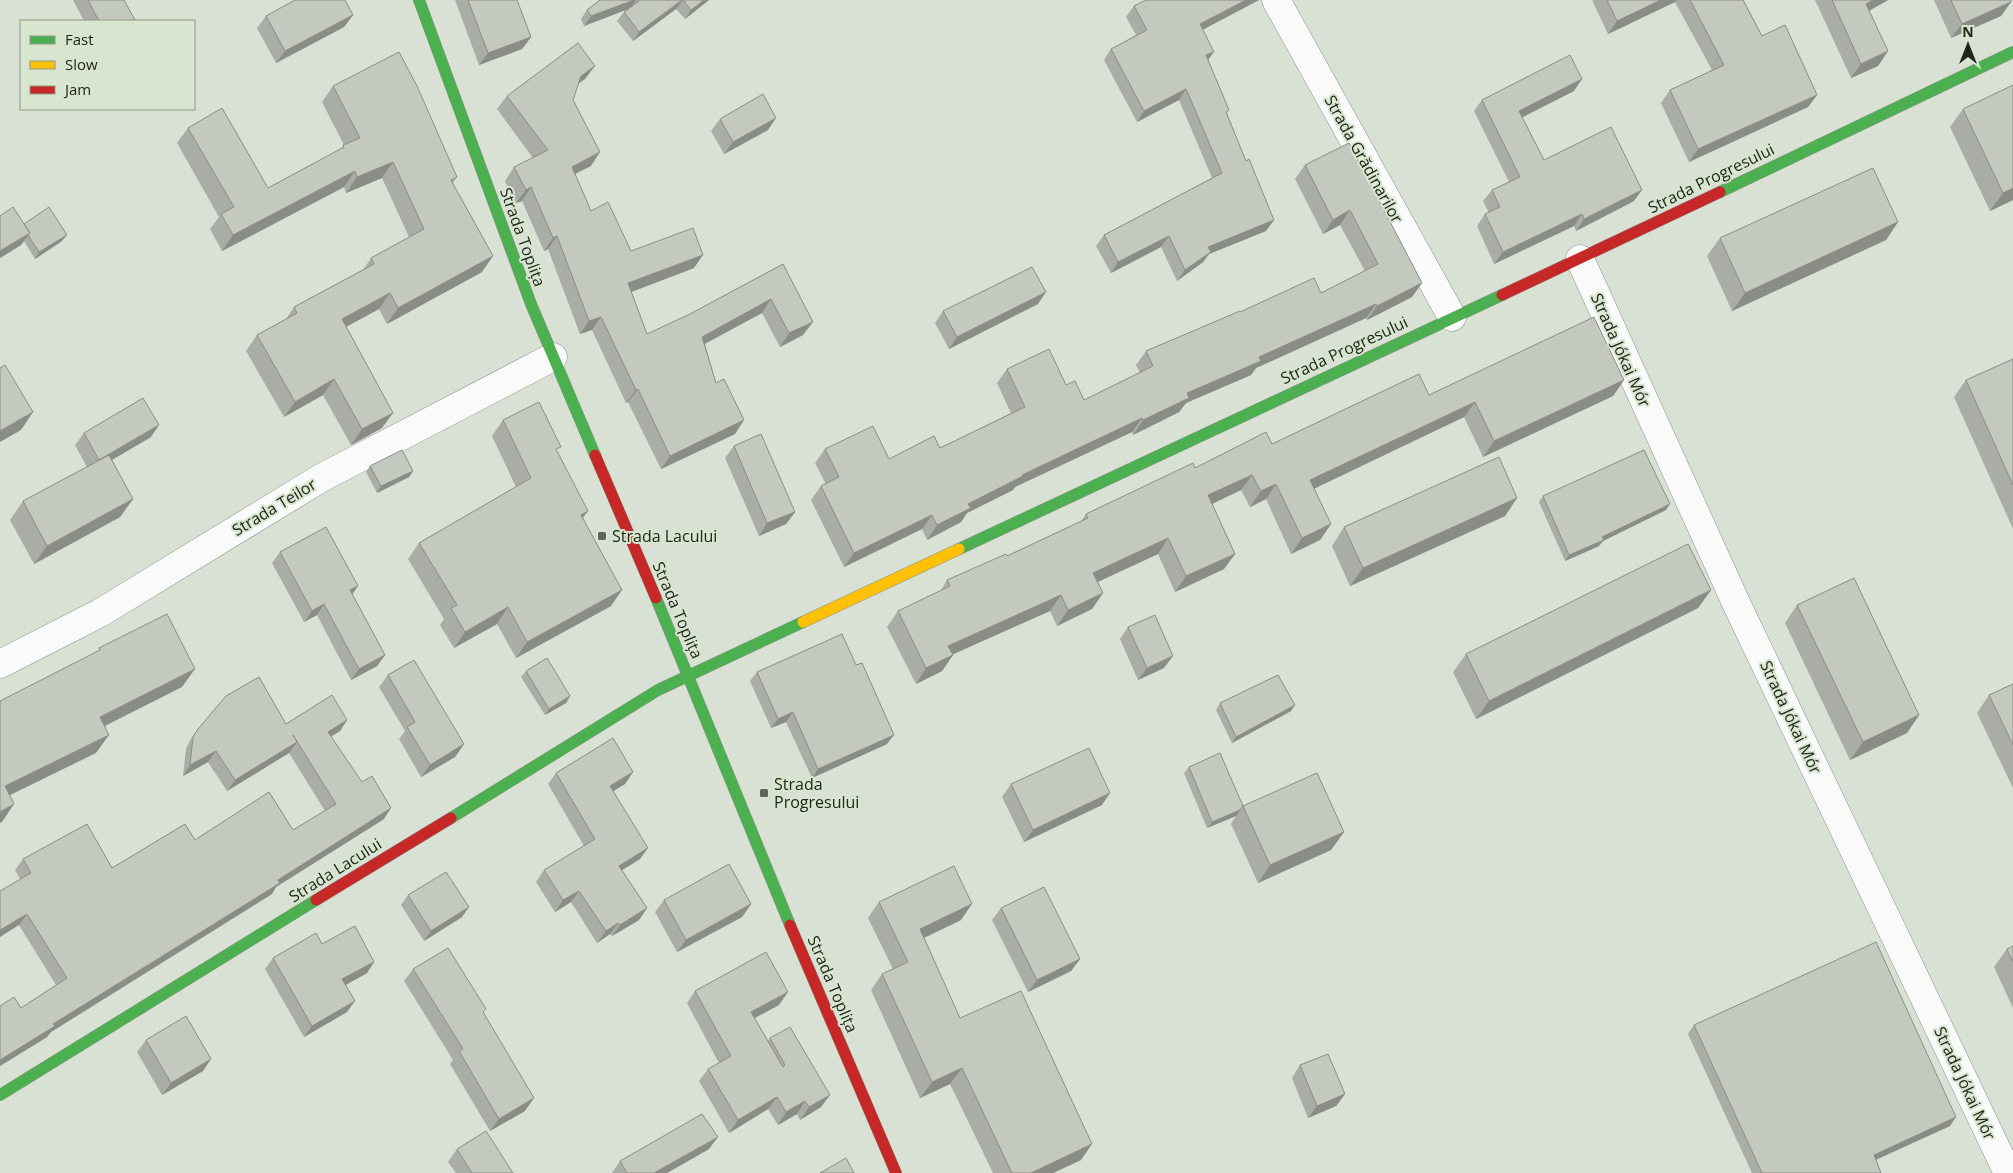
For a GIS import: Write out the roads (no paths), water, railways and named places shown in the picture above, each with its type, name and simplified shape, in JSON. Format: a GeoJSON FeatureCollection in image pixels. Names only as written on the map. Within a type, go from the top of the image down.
{"type":"FeatureCollection","features":[{"type":"Feature","properties":{"kind":"street","name":"Strada Toplița"},"geometry":{"type":"LineString","coordinates":[[419,0],[527,295],[688,675],[757,848],[896,1173]]}},
{"type":"Feature","properties":{"kind":"street","name":"Strada Grădinarilor"},"geometry":{"type":"LineString","coordinates":[[1276,0],[1452,317]]}},
{"type":"Feature","properties":{"kind":"street","name":"Strada Progresului"},"geometry":{"type":"LineString","coordinates":[[688,675],[1452,317],[1580,259],[2013,52]]}},
{"type":"Feature","properties":{"kind":"street","name":"Strada Jókai Mór"},"geometry":{"type":"LineString","coordinates":[[1580,259],[1733,596],[2008,1173]]}},
{"type":"Feature","properties":{"kind":"street","name":"Strada Teilor"},"geometry":{"type":"LineString","coordinates":[[0,664],[100,613],[321,478],[553,357]]}},
{"type":"Feature","properties":{"kind":"street","name":"Strada Lacului"},"geometry":{"type":"LineString","coordinates":[[0,1095],[658,690],[688,675]]}},
{"type":"Feature","properties":{"kind":"place","name":"Strada Lacului"},"geometry":{"type":"Point","coordinates":[602,536]}},
{"type":"Feature","properties":{"kind":"place","name":"Strada Progresului"},"geometry":{"type":"Point","coordinates":[764,793]}}]}
